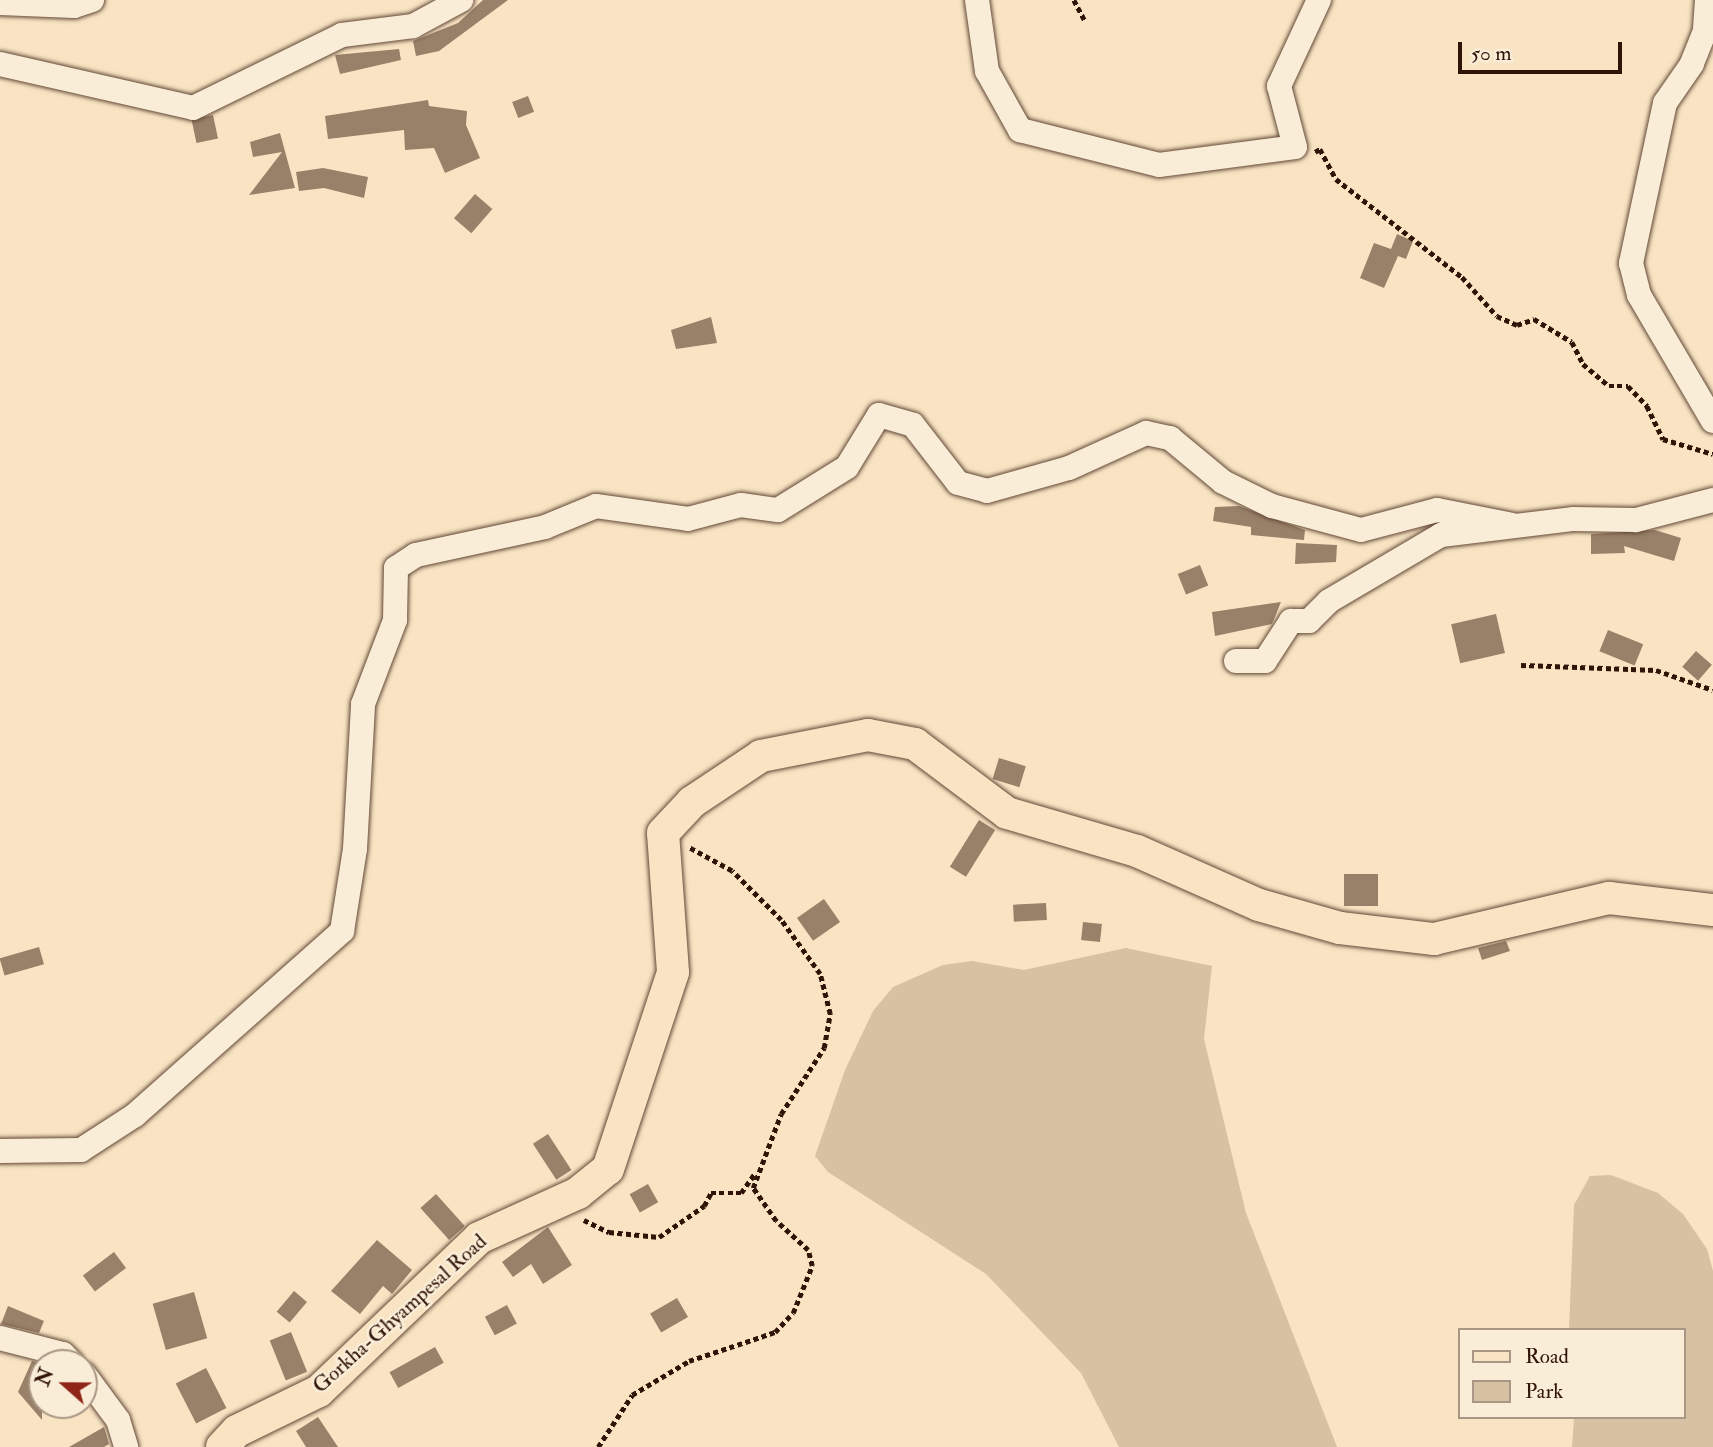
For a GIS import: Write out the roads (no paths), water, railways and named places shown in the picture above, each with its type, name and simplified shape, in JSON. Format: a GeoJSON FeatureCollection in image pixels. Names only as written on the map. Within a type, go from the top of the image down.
{"type":"FeatureCollection","features":[{"type":"Feature","properties":{"kind":"main road","name":"Gorkha-Ghyampesal Road"},"geometry":{"type":"LineString","coordinates":[[222,1447],[237,1431],[319,1391],[479,1238],[591,1186],[617,1153],[634,1076],[673,972],[663,833],[692,802],[761,755],[867,735],[915,744],[1007,813],[1137,851],[1259,905],[1340,928],[1434,939],[1609,898],[1713,909]]}},
{"type":"Feature","properties":{"kind":"street"},"geometry":{"type":"LineString","coordinates":[[0,3],[74,6],[92,0]]}},
{"type":"Feature","properties":{"kind":"street"},"geometry":{"type":"LineString","coordinates":[[0,64],[193,108],[342,35],[413,26],[461,0]]}},
{"type":"Feature","properties":{"kind":"street"},"geometry":{"type":"LineString","coordinates":[[976,0],[987,71],[1020,130],[1159,165],[1295,147],[1279,86],[1319,0]]}},
{"type":"Feature","properties":{"kind":"street"},"geometry":{"type":"LineString","coordinates":[[1707,0],[1696,53],[1665,103],[1630,262],[1639,295],[1713,421]]}},
{"type":"Feature","properties":{"kind":"street"},"geometry":{"type":"LineString","coordinates":[[0,1151],[81,1150],[135,1115],[342,931],[355,849],[363,704],[395,620],[396,568],[416,555],[545,527],[596,506],[688,519],[741,505],[778,510],[847,467],[879,415],[913,425],[958,483],[987,491],[1069,468],[1146,433],[1170,438],[1223,482],[1272,506],[1361,530],[1437,510],[1512,525],[1636,520],[1713,500]]}},
{"type":"Feature","properties":{"kind":"street"},"geometry":{"type":"LineString","coordinates":[[1236,661],[1265,661],[1291,621],[1309,621],[1329,601],[1441,535],[1490,534],[1512,525]]}},
{"type":"Feature","properties":{"kind":"street"},"geometry":{"type":"LineString","coordinates":[[0,1338],[43,1349]]}},
{"type":"Feature","properties":{"kind":"street"},"geometry":{"type":"LineString","coordinates":[[98,1393],[118,1420],[126,1447]]}}]}
